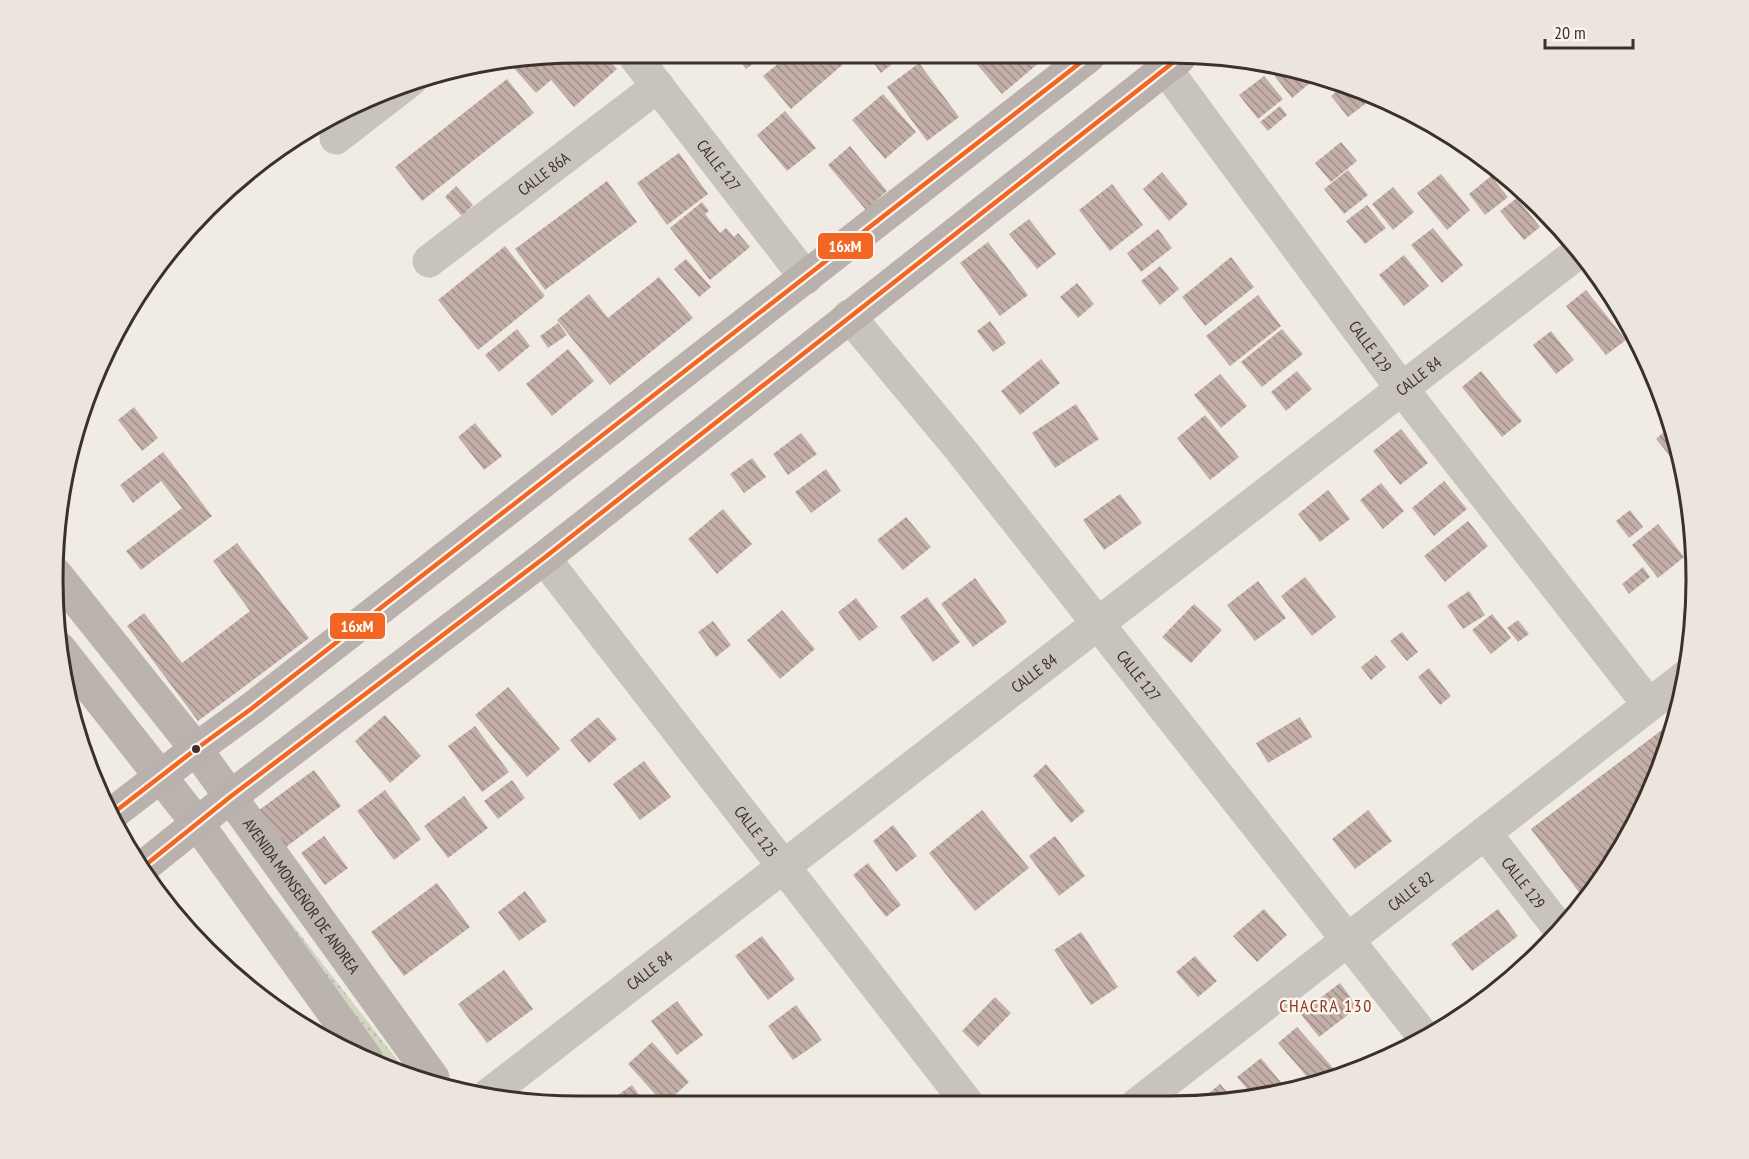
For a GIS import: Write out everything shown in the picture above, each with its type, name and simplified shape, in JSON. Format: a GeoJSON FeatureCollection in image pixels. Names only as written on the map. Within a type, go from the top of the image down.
{"type":"FeatureCollection","features":[{"type":"Feature","properties":{"kind":"main road"},"geometry":{"type":"LineString","coordinates":[[117,810],[251,709],[1080,63]]}},
{"type":"Feature","properties":{"kind":"main road"},"geometry":{"type":"LineString","coordinates":[[148,862],[544,558],[1171,63]]}},
{"type":"Feature","properties":{"kind":"main road","name":"AVENIDA MONSEÑOR DE ANDREA"},"geometry":{"type":"LineString","coordinates":[[63,583],[196,749],[430,1074]]}},
{"type":"Feature","properties":{"kind":"main road"},"geometry":{"type":"LineString","coordinates":[[70,661],[197,823],[357,1046]]}},
{"type":"Feature","properties":{"kind":"street","name":"CALLE 127"},"geometry":{"type":"LineString","coordinates":[[640,63],[806,278]]}},
{"type":"Feature","properties":{"kind":"street","name":"CALLE 129"},"geometry":{"type":"LineString","coordinates":[[1173,63],[1402,389],[1649,705]]}},
{"type":"Feature","properties":{"kind":"street","name":"CALLE 86A"},"geometry":{"type":"LineString","coordinates":[[429,261],[658,86]]}},
{"type":"Feature","properties":{"kind":"street"},"geometry":{"type":"LineString","coordinates":[[336,138],[383,102]]}},
{"type":"Feature","properties":{"kind":"street","name":"CALLE 84"},"geometry":{"type":"LineString","coordinates":[[496,1089],[1572,257]]}},
{"type":"Feature","properties":{"kind":"street","name":"CALLE 127"},"geometry":{"type":"LineString","coordinates":[[849,316],[960,449],[1099,623],[1420,1031]]}},
{"type":"Feature","properties":{"kind":"street","name":"CALLE 125"},"geometry":{"type":"LineString","coordinates":[[544,558],[962,1096]]}},
{"type":"Feature","properties":{"kind":"street","name":"CALLE 82"},"geometry":{"type":"LineString","coordinates":[[1148,1096],[1675,685]]}},
{"type":"Feature","properties":{"kind":"street","name":"CALLE 129"},"geometry":{"type":"LineString","coordinates":[[1485,833],[1555,923]]}},
{"type":"Feature","properties":{"kind":"green space"},"geometry":{"type":"Polygon","coordinates":[[[237,853],[400,1064],[375,1054],[237,853]]]}},
{"type":"Feature","properties":{"kind":"building"},"geometry":{"type":"Polygon","coordinates":[[[611,63],[617,69],[574,107],[551,80],[536,93],[513,67],[611,63]]]}},
{"type":"Feature","properties":{"kind":"building"},"geometry":{"type":"Polygon","coordinates":[[[741,63],[754,63],[746,69],[741,63]]]}},
{"type":"Feature","properties":{"kind":"building"},"geometry":{"type":"Polygon","coordinates":[[[779,63],[845,63],[791,109],[763,76],[779,63]]]}},
{"type":"Feature","properties":{"kind":"building"},"geometry":{"type":"Polygon","coordinates":[[[874,63],[893,63],[881,73],[874,63]]]}},
{"type":"Feature","properties":{"kind":"building"},"geometry":{"type":"Polygon","coordinates":[[[919,63],[959,117],[927,141],[887,87],[919,63]]]}},
{"type":"Feature","properties":{"kind":"building"},"geometry":{"type":"Polygon","coordinates":[[[976,63],[1039,63],[1002,94],[976,63]]]}},
{"type":"Feature","properties":{"kind":"building"},"geometry":{"type":"Polygon","coordinates":[[[1273,74],[1310,83],[1292,98],[1273,74]]]}},
{"type":"Feature","properties":{"kind":"building"},"geometry":{"type":"Polygon","coordinates":[[[1264,76],[1283,99],[1258,119],[1239,95],[1264,76]]]}},
{"type":"Feature","properties":{"kind":"building"},"geometry":{"type":"Polygon","coordinates":[[[507,79],[534,113],[422,201],[395,167],[507,79]]]}},
{"type":"Feature","properties":{"kind":"building"},"geometry":{"type":"Polygon","coordinates":[[[1338,91],[1367,102],[1348,117],[1331,96],[1338,91]]]}},
{"type":"Feature","properties":{"kind":"building"},"geometry":{"type":"Polygon","coordinates":[[[883,94],[916,132],[885,159],[852,120],[883,94]]]}},
{"type":"Feature","properties":{"kind":"building"},"geometry":{"type":"Polygon","coordinates":[[[1280,106],[1287,115],[1268,131],[1260,122],[1280,106]]]}},
{"type":"Feature","properties":{"kind":"building"},"geometry":{"type":"Polygon","coordinates":[[[785,111],[816,148],[787,171],[757,135],[785,111]]]}},
{"type":"Feature","properties":{"kind":"building"},"geometry":{"type":"Polygon","coordinates":[[[1341,142],[1357,161],[1331,182],[1315,163],[1341,142]]]}},
{"type":"Feature","properties":{"kind":"building"},"geometry":{"type":"Polygon","coordinates":[[[850,146],[887,191],[866,210],[828,165],[850,146]]]}},
{"type":"Feature","properties":{"kind":"building"},"geometry":{"type":"Polygon","coordinates":[[[679,153],[708,194],[667,225],[637,183],[679,153]]]}},
{"type":"Feature","properties":{"kind":"building"},"geometry":{"type":"Polygon","coordinates":[[[1348,170],[1368,195],[1344,214],[1324,189],[1348,170]]]}},
{"type":"Feature","properties":{"kind":"building"},"geometry":{"type":"Polygon","coordinates":[[[1162,172],[1188,204],[1169,221],[1143,189],[1162,172]]]}},
{"type":"Feature","properties":{"kind":"building"},"geometry":{"type":"Polygon","coordinates":[[[1441,174],[1470,210],[1447,230],[1417,193],[1441,174]]]}},
{"type":"Feature","properties":{"kind":"building"},"geometry":{"type":"Polygon","coordinates":[[[1491,176],[1508,197],[1485,215],[1469,194],[1491,176]]]}},
{"type":"Feature","properties":{"kind":"building"},"geometry":{"type":"Polygon","coordinates":[[[607,181],[637,222],[545,290],[515,249],[607,181]]]}},
{"type":"Feature","properties":{"kind":"building"},"geometry":{"type":"Polygon","coordinates":[[[1112,184],[1143,225],[1110,251],[1079,210],[1112,184]]]}},
{"type":"Feature","properties":{"kind":"building"},"geometry":{"type":"Polygon","coordinates":[[[456,186],[473,205],[462,216],[445,197],[456,186]]]}},
{"type":"Feature","properties":{"kind":"building"},"geometry":{"type":"Polygon","coordinates":[[[1393,187],[1414,212],[1393,230],[1372,204],[1393,187]]]}},
{"type":"Feature","properties":{"kind":"building"},"geometry":{"type":"Polygon","coordinates":[[[1517,198],[1540,227],[1524,240],[1500,211],[1517,198]]]}},
{"type":"Feature","properties":{"kind":"building"},"geometry":{"type":"Polygon","coordinates":[[[702,202],[709,211],[705,214],[720,233],[726,228],[734,237],[738,233],[750,247],[710,280],[670,228],[702,202]]]}},
{"type":"Feature","properties":{"kind":"building"},"geometry":{"type":"Polygon","coordinates":[[[1367,205],[1386,228],[1365,244],[1346,221],[1367,205]]]}},
{"type":"Feature","properties":{"kind":"building"},"geometry":{"type":"Polygon","coordinates":[[[1029,219],[1056,254],[1037,269],[1009,234],[1029,219]]]}},
{"type":"Feature","properties":{"kind":"building"},"geometry":{"type":"Polygon","coordinates":[[[1433,228],[1463,265],[1442,283],[1411,245],[1433,228]]]}},
{"type":"Feature","properties":{"kind":"building"},"geometry":{"type":"Polygon","coordinates":[[[1158,229],[1172,248],[1141,272],[1127,253],[1158,229]]]}},
{"type":"Feature","properties":{"kind":"building"},"geometry":{"type":"Polygon","coordinates":[[[988,242],[1028,295],[1000,316],[960,263],[988,242]]]}},
{"type":"Feature","properties":{"kind":"building"},"geometry":{"type":"Polygon","coordinates":[[[505,246],[545,296],[478,350],[438,300],[505,246]]]}},
{"type":"Feature","properties":{"kind":"building"},"geometry":{"type":"Polygon","coordinates":[[[1404,255],[1429,286],[1404,306],[1379,275],[1404,255]]]}},
{"type":"Feature","properties":{"kind":"building"},"geometry":{"type":"Polygon","coordinates":[[[1231,257],[1254,287],[1205,326],[1182,297],[1231,257]]]}},
{"type":"Feature","properties":{"kind":"building"},"geometry":{"type":"Polygon","coordinates":[[[686,259],[711,287],[699,297],[674,269],[686,259]]]}},
{"type":"Feature","properties":{"kind":"building"},"geometry":{"type":"Polygon","coordinates":[[[1160,266],[1179,289],[1160,305],[1141,281],[1160,266]]]}},
{"type":"Feature","properties":{"kind":"building"},"geometry":{"type":"Polygon","coordinates":[[[659,277],[693,318],[610,385],[557,320],[589,294],[608,318],[659,277]]]}},
{"type":"Feature","properties":{"kind":"building"},"geometry":{"type":"Polygon","coordinates":[[[1077,283],[1094,304],[1078,318],[1060,297],[1077,283]]]}},
{"type":"Feature","properties":{"kind":"building"},"geometry":{"type":"Polygon","coordinates":[[[1586,290],[1626,340],[1606,355],[1566,306],[1586,290]]]}},
{"type":"Feature","properties":{"kind":"building"},"geometry":{"type":"Polygon","coordinates":[[[1258,295],[1281,326],[1230,366],[1206,336],[1258,295]]]}},
{"type":"Feature","properties":{"kind":"building"},"geometry":{"type":"Polygon","coordinates":[[[990,321],[1006,343],[993,352],[977,331],[990,321]]]}},
{"type":"Feature","properties":{"kind":"building"},"geometry":{"type":"Polygon","coordinates":[[[558,323],[567,335],[548,348],[540,336],[558,323]]]}},
{"type":"Feature","properties":{"kind":"building"},"geometry":{"type":"Polygon","coordinates":[[[517,329],[530,346],[499,372],[485,355],[517,329]]]}},
{"type":"Feature","properties":{"kind":"building"},"geometry":{"type":"Polygon","coordinates":[[[1282,329],[1303,354],[1262,387],[1241,362],[1282,329]]]}},
{"type":"Feature","properties":{"kind":"building"},"geometry":{"type":"Polygon","coordinates":[[[1551,331],[1574,360],[1556,374],[1533,345],[1551,331]]]}},
{"type":"Feature","properties":{"kind":"building"},"geometry":{"type":"Polygon","coordinates":[[[568,349],[594,381],[552,416],[526,384],[568,349]]]}},
{"type":"Feature","properties":{"kind":"building"},"geometry":{"type":"Polygon","coordinates":[[[1041,359],[1060,383],[1020,415],[1001,391],[1041,359]]]}},
{"type":"Feature","properties":{"kind":"building"},"geometry":{"type":"Polygon","coordinates":[[[1297,371],[1312,389],[1286,411],[1271,392],[1297,371]]]}},
{"type":"Feature","properties":{"kind":"building"},"geometry":{"type":"Polygon","coordinates":[[[1481,371],[1522,421],[1502,437],[1462,387],[1481,371]]]}},
{"type":"Feature","properties":{"kind":"building"},"geometry":{"type":"Polygon","coordinates":[[[1220,374],[1247,406],[1221,428],[1194,395],[1220,374]]]}},
{"type":"Feature","properties":{"kind":"building"},"geometry":{"type":"Polygon","coordinates":[[[1076,404],[1099,439],[1055,468],[1032,433],[1076,404]]]}},
{"type":"Feature","properties":{"kind":"building"},"geometry":{"type":"Polygon","coordinates":[[[134,407],[158,438],[142,451],[118,420],[134,407]]]}},
{"type":"Feature","properties":{"kind":"building"},"geometry":{"type":"Polygon","coordinates":[[[1205,415],[1239,457],[1210,480],[1177,438],[1205,415]]]}},
{"type":"Feature","properties":{"kind":"building"},"geometry":{"type":"Polygon","coordinates":[[[475,423],[502,456],[484,470],[458,437],[475,423]]]}},
{"type":"Feature","properties":{"kind":"building"},"geometry":{"type":"Polygon","coordinates":[[[1401,429],[1428,463],[1400,485],[1373,451],[1401,429]]]}},
{"type":"Feature","properties":{"kind":"building"},"geometry":{"type":"Polygon","coordinates":[[[1664,432],[1670,456],[1670,456],[1656,439],[1664,432]]]}},
{"type":"Feature","properties":{"kind":"building"},"geometry":{"type":"Polygon","coordinates":[[[801,433],[817,454],[788,475],[773,454],[801,433]]]}},
{"type":"Feature","properties":{"kind":"building"},"geometry":{"type":"Polygon","coordinates":[[[163,452],[212,516],[141,570],[126,551],[182,508],[161,481],[133,503],[120,485],[163,452]]]}},
{"type":"Feature","properties":{"kind":"building"},"geometry":{"type":"Polygon","coordinates":[[[752,458],[766,477],[744,493],[730,474],[752,458]]]}},
{"type":"Feature","properties":{"kind":"building"},"geometry":{"type":"Polygon","coordinates":[[[826,469],[841,491],[811,513],[795,492],[826,469]]]}},
{"type":"Feature","properties":{"kind":"building"},"geometry":{"type":"Polygon","coordinates":[[[1444,481],[1467,509],[1434,536],[1412,508],[1444,481]]]}},
{"type":"Feature","properties":{"kind":"building"},"geometry":{"type":"Polygon","coordinates":[[[1381,483],[1404,511],[1383,529],[1360,500],[1381,483]]]}},
{"type":"Feature","properties":{"kind":"building"},"geometry":{"type":"Polygon","coordinates":[[[1328,490],[1350,519],[1320,542],[1298,514],[1328,490]]]}},
{"type":"Feature","properties":{"kind":"building"},"geometry":{"type":"Polygon","coordinates":[[[1120,494],[1142,523],[1104,550],[1083,520],[1120,494]]]}},
{"type":"Feature","properties":{"kind":"building"},"geometry":{"type":"Polygon","coordinates":[[[723,509],[752,544],[717,574],[688,539],[723,509]]]}},
{"type":"Feature","properties":{"kind":"building"},"geometry":{"type":"Polygon","coordinates":[[[1630,510],[1643,527],[1629,538],[1616,521],[1630,510]]]}},
{"type":"Feature","properties":{"kind":"building"},"geometry":{"type":"Polygon","coordinates":[[[906,517],[931,547],[903,570],[877,540],[906,517]]]}},
{"type":"Feature","properties":{"kind":"building"},"geometry":{"type":"Polygon","coordinates":[[[1468,521],[1488,546],[1445,582],[1424,556],[1468,521]]]}},
{"type":"Feature","properties":{"kind":"building"},"geometry":{"type":"Polygon","coordinates":[[[1658,524],[1684,557],[1658,578],[1632,545],[1658,524]]]}},
{"type":"Feature","properties":{"kind":"building"},"geometry":{"type":"Polygon","coordinates":[[[237,543],[309,638],[198,721],[127,626],[144,613],[182,663],[250,611],[213,561],[237,543]]]}},
{"type":"Feature","properties":{"kind":"building"},"geometry":{"type":"Polygon","coordinates":[[[1643,567],[1650,577],[1629,594],[1622,584],[1643,567]]]}},
{"type":"Feature","properties":{"kind":"building"},"geometry":{"type":"Polygon","coordinates":[[[1305,577],[1336,617],[1312,636],[1281,596],[1305,577]]]}},
{"type":"Feature","properties":{"kind":"building"},"geometry":{"type":"Polygon","coordinates":[[[975,578],[1007,622],[973,647],[941,604],[975,578]]]}},
{"type":"Feature","properties":{"kind":"building"},"geometry":{"type":"Polygon","coordinates":[[[1258,581],[1286,618],[1255,641],[1227,605],[1258,581]]]}},
{"type":"Feature","properties":{"kind":"building"},"geometry":{"type":"Polygon","coordinates":[[[1469,591],[1485,615],[1463,629],[1447,606],[1469,591]]]}},
{"type":"Feature","properties":{"kind":"building"},"geometry":{"type":"Polygon","coordinates":[[[927,597],[960,642],[933,662],[900,617],[927,597]]]}},
{"type":"Feature","properties":{"kind":"building"},"geometry":{"type":"Polygon","coordinates":[[[856,598],[878,627],[859,641],[838,612],[856,598]]]}},
{"type":"Feature","properties":{"kind":"building"},"geometry":{"type":"Polygon","coordinates":[[[1194,604],[1222,630],[1191,663],[1162,637],[1194,604]]]}},
{"type":"Feature","properties":{"kind":"building"},"geometry":{"type":"Polygon","coordinates":[[[782,610],[815,649],[780,679],[747,640],[782,610]]]}},
{"type":"Feature","properties":{"kind":"building"},"geometry":{"type":"Polygon","coordinates":[[[1492,614],[1511,638],[1491,654],[1472,630],[1492,614]]]}},
{"type":"Feature","properties":{"kind":"building"},"geometry":{"type":"Polygon","coordinates":[[[1518,620],[1529,634],[1518,642],[1507,628],[1518,620]]]}},
{"type":"Feature","properties":{"kind":"building"},"geometry":{"type":"Polygon","coordinates":[[[713,621],[731,645],[716,657],[698,632],[713,621]]]}},
{"type":"Feature","properties":{"kind":"building"},"geometry":{"type":"Polygon","coordinates":[[[1402,632],[1418,652],[1407,661],[1390,641],[1402,632]]]}},
{"type":"Feature","properties":{"kind":"building"},"geometry":{"type":"Polygon","coordinates":[[[1376,655],[1386,667],[1371,680],[1361,667],[1376,655]]]}},
{"type":"Feature","properties":{"kind":"building"},"geometry":{"type":"Polygon","coordinates":[[[1429,668],[1451,696],[1440,705],[1418,677],[1429,668]]]}},
{"type":"Feature","properties":{"kind":"building"},"geometry":{"type":"Polygon","coordinates":[[[508,687],[560,749],[527,777],[475,715],[508,687]]]}},
{"type":"Feature","properties":{"kind":"building"},"geometry":{"type":"Polygon","coordinates":[[[385,715],[421,756],[390,783],[355,741],[385,715]]]}},
{"type":"Feature","properties":{"kind":"building"},"geometry":{"type":"Polygon","coordinates":[[[598,717],[617,739],[589,763],[570,740],[598,717]]]}},
{"type":"Feature","properties":{"kind":"building"},"geometry":{"type":"Polygon","coordinates":[[[1300,717],[1312,737],[1268,763],[1256,743],[1300,717]]]}},
{"type":"Feature","properties":{"kind":"building"},"geometry":{"type":"Polygon","coordinates":[[[475,726],[509,772],[482,792],[448,746],[475,726]]]}},
{"type":"Feature","properties":{"kind":"building"},"geometry":{"type":"Polygon","coordinates":[[[1664,728],[1659,746],[1633,808],[1617,838],[1580,893],[1531,829],[1664,728]]]}},
{"type":"Feature","properties":{"kind":"building"},"geometry":{"type":"Polygon","coordinates":[[[644,761],[671,797],[640,820],[613,784],[644,761]]]}},
{"type":"Feature","properties":{"kind":"building"},"geometry":{"type":"Polygon","coordinates":[[[1046,764],[1085,811],[1071,823],[1033,776],[1046,764]]]}},
{"type":"Feature","properties":{"kind":"building"},"geometry":{"type":"Polygon","coordinates":[[[314,770],[341,806],[286,847],[259,810],[314,770]]]}},
{"type":"Feature","properties":{"kind":"building"},"geometry":{"type":"Polygon","coordinates":[[[512,780],[525,798],[498,819],[484,801],[512,780]]]}},
{"type":"Feature","properties":{"kind":"building"},"geometry":{"type":"Polygon","coordinates":[[[385,790],[421,839],[394,860],[357,811],[385,790]]]}},
{"type":"Feature","properties":{"kind":"building"},"geometry":{"type":"Polygon","coordinates":[[[464,796],[488,828],[448,858],[424,826],[464,796]]]}},
{"type":"Feature","properties":{"kind":"building"},"geometry":{"type":"Polygon","coordinates":[[[982,810],[1029,868],[975,911],[929,853],[982,810]]]}},
{"type":"Feature","properties":{"kind":"building"},"geometry":{"type":"Polygon","coordinates":[[[1368,810],[1392,841],[1355,869],[1332,839],[1368,810]]]}},
{"type":"Feature","properties":{"kind":"building"},"geometry":{"type":"Polygon","coordinates":[[[893,825],[917,856],[896,872],[873,841],[893,825]]]}},
{"type":"Feature","properties":{"kind":"building"},"geometry":{"type":"Polygon","coordinates":[[[324,836],[348,868],[325,885],[301,853],[324,836]]]}},
{"type":"Feature","properties":{"kind":"building"},"geometry":{"type":"Polygon","coordinates":[[[1055,836],[1085,876],[1059,896],[1029,856],[1055,836]]]}},
{"type":"Feature","properties":{"kind":"building"},"geometry":{"type":"Polygon","coordinates":[[[868,863],[901,905],[886,917],[853,875],[868,863]]]}},
{"type":"Feature","properties":{"kind":"building"},"geometry":{"type":"Polygon","coordinates":[[[437,883],[470,927],[404,976],[371,932],[437,883]]]}},
{"type":"Feature","properties":{"kind":"building"},"geometry":{"type":"Polygon","coordinates":[[[525,891],[547,921],[519,941],[498,912],[525,891]]]}},
{"type":"Feature","properties":{"kind":"building"},"geometry":{"type":"Polygon","coordinates":[[[1264,909],[1287,935],[1257,962],[1233,936],[1264,909]]]}},
{"type":"Feature","properties":{"kind":"building"},"geometry":{"type":"Polygon","coordinates":[[[1498,909],[1518,936],[1472,971],[1451,944],[1498,909]]]}},
{"type":"Feature","properties":{"kind":"building"},"geometry":{"type":"Polygon","coordinates":[[[1081,932],[1118,987],[1091,1005],[1054,950],[1081,932]]]}},
{"type":"Feature","properties":{"kind":"building"},"geometry":{"type":"Polygon","coordinates":[[[762,936],[795,979],[768,1000],[735,956],[762,936]]]}},
{"type":"Feature","properties":{"kind":"building"},"geometry":{"type":"Polygon","coordinates":[[[1195,956],[1217,981],[1198,997],[1176,972],[1195,956]]]}},
{"type":"Feature","properties":{"kind":"building"},"geometry":{"type":"Polygon","coordinates":[[[504,970],[533,1009],[487,1043],[458,1004],[504,970]]]}},
{"type":"Feature","properties":{"kind":"building"},"geometry":{"type":"Polygon","coordinates":[[[1340,983],[1358,1007],[1319,1037],[1300,1013],[1340,983]]]}},
{"type":"Feature","properties":{"kind":"building"},"geometry":{"type":"Polygon","coordinates":[[[995,997],[1011,1013],[978,1047],[962,1031],[995,997]]]}},
{"type":"Feature","properties":{"kind":"building"},"geometry":{"type":"Polygon","coordinates":[[[677,1001],[703,1035],[677,1055],[651,1021],[677,1001]]]}},
{"type":"Feature","properties":{"kind":"building"},"geometry":{"type":"Polygon","coordinates":[[[796,1005],[822,1040],[793,1060],[768,1026],[796,1005]]]}},
{"type":"Feature","properties":{"kind":"building"},"geometry":{"type":"Polygon","coordinates":[[[1297,1027],[1334,1069],[1307,1077],[1278,1043],[1297,1027]]]}},
{"type":"Feature","properties":{"kind":"building"},"geometry":{"type":"Polygon","coordinates":[[[652,1042],[689,1082],[674,1096],[657,1096],[628,1064],[652,1042]]]}},
{"type":"Feature","properties":{"kind":"building"},"geometry":{"type":"Polygon","coordinates":[[[1261,1058],[1282,1083],[1248,1090],[1237,1077],[1261,1058]]]}},
{"type":"Feature","properties":{"kind":"building"},"geometry":{"type":"Polygon","coordinates":[[[1220,1084],[1228,1093],[1207,1095],[1220,1084]]]}},
{"type":"Feature","properties":{"kind":"building"},"geometry":{"type":"Polygon","coordinates":[[[632,1085],[640,1096],[616,1096],[632,1085]]]}},
{"type":"Feature","properties":{"kind":"transit line","name":"16xM"},"geometry":{"type":"LineString","coordinates":[[117,810],[251,709],[1080,63]]}},
{"type":"Feature","properties":{"kind":"transit line","name":"16xM"},"geometry":{"type":"LineString","coordinates":[[148,863],[230,797],[544,558],[1172,63]]}},
{"type":"Feature","properties":{"kind":"district","name":"CHACRA 130"},"geometry":{"type":"Point","coordinates":[1326,1006]}}]}
